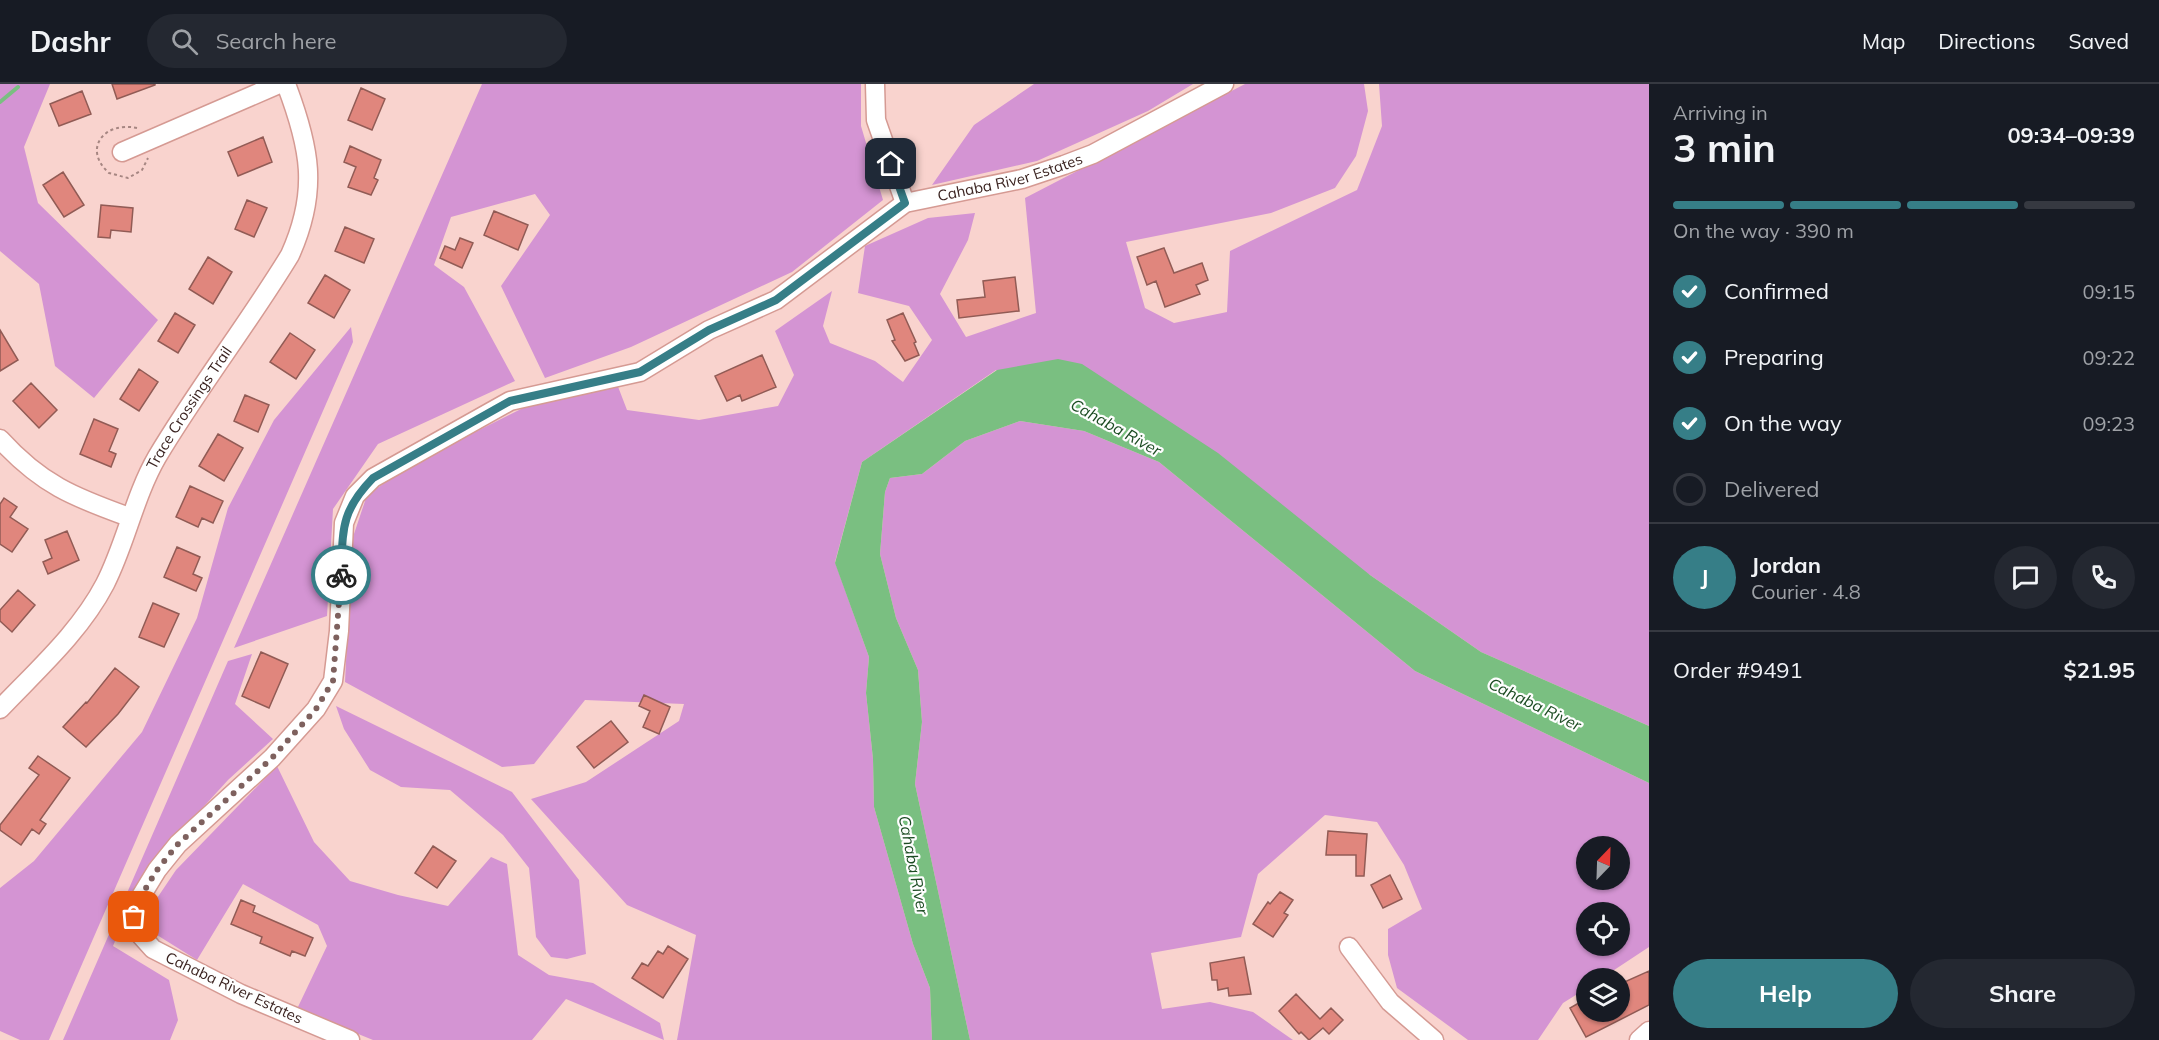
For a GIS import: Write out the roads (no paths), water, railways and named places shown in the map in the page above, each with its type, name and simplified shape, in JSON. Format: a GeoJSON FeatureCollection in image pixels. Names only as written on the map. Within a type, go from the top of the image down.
{"type":"FeatureCollection","features":[{"type":"Feature","properties":{"kind":"street"},"geometry":{"type":"LineString","coordinates":[[122,153],[279,84]]}},
{"type":"Feature","properties":{"kind":"street","name":"Trace Crossings Trail"},"geometry":{"type":"LineString","coordinates":[[0,709],[79,624],[94,603],[115,561],[129,517],[162,450],[282,269],[298,237],[308,197],[309,177],[303,130],[286,84]]}},
{"type":"Feature","properties":{"kind":"street"},"geometry":{"type":"LineString","coordinates":[[875,84],[876,120],[905,203]]}},
{"type":"Feature","properties":{"kind":"street","name":"Cahaba River Estates"},"geometry":{"type":"LineString","coordinates":[[350,1040],[241,994],[153,949],[135,929],[134,917],[135,906],[157,870],[178,844],[272,758],[316,709],[333,681],[339,632],[344,523],[356,496],[373,478],[510,401],[640,372],[709,330],[776,300],[905,203],[942,198],[1022,179],[1064,165],[1093,154],[1224,84]]}},
{"type":"Feature","properties":{"kind":"street"},"geometry":{"type":"LineString","coordinates":[[0,439],[22,463],[41,478],[84,500],[129,517]]}},
{"type":"Feature","properties":{"kind":"street"},"geometry":{"type":"LineString","coordinates":[[1349,947],[1390,1002],[1434,1040]]}},
{"type":"Feature","properties":{"kind":"street"},"geometry":{"type":"LineString","coordinates":[[1639,1040],[1649,1030]]}},
{"type":"Feature","properties":{"kind":"water","name":"Cahaba River"},"geometry":{"type":"Polygon","coordinates":[[[1058,359],[1082,364],[1218,453],[1370,575],[1481,652],[1649,726],[1649,783],[1415,671],[1159,462],[1084,431],[1020,421],[965,441],[922,474],[890,478],[885,492],[880,554],[896,618],[918,670],[922,722],[915,784],[970,1040],[932,1040],[930,988],[913,944],[874,807],[873,759],[866,693],[869,657],[835,563],[862,462],[997,370],[1058,359]]]}},
{"type":"Feature","properties":{"kind":"waterway"},"geometry":{"type":"LineString","coordinates":[[0,102],[18,87]]}}]}
